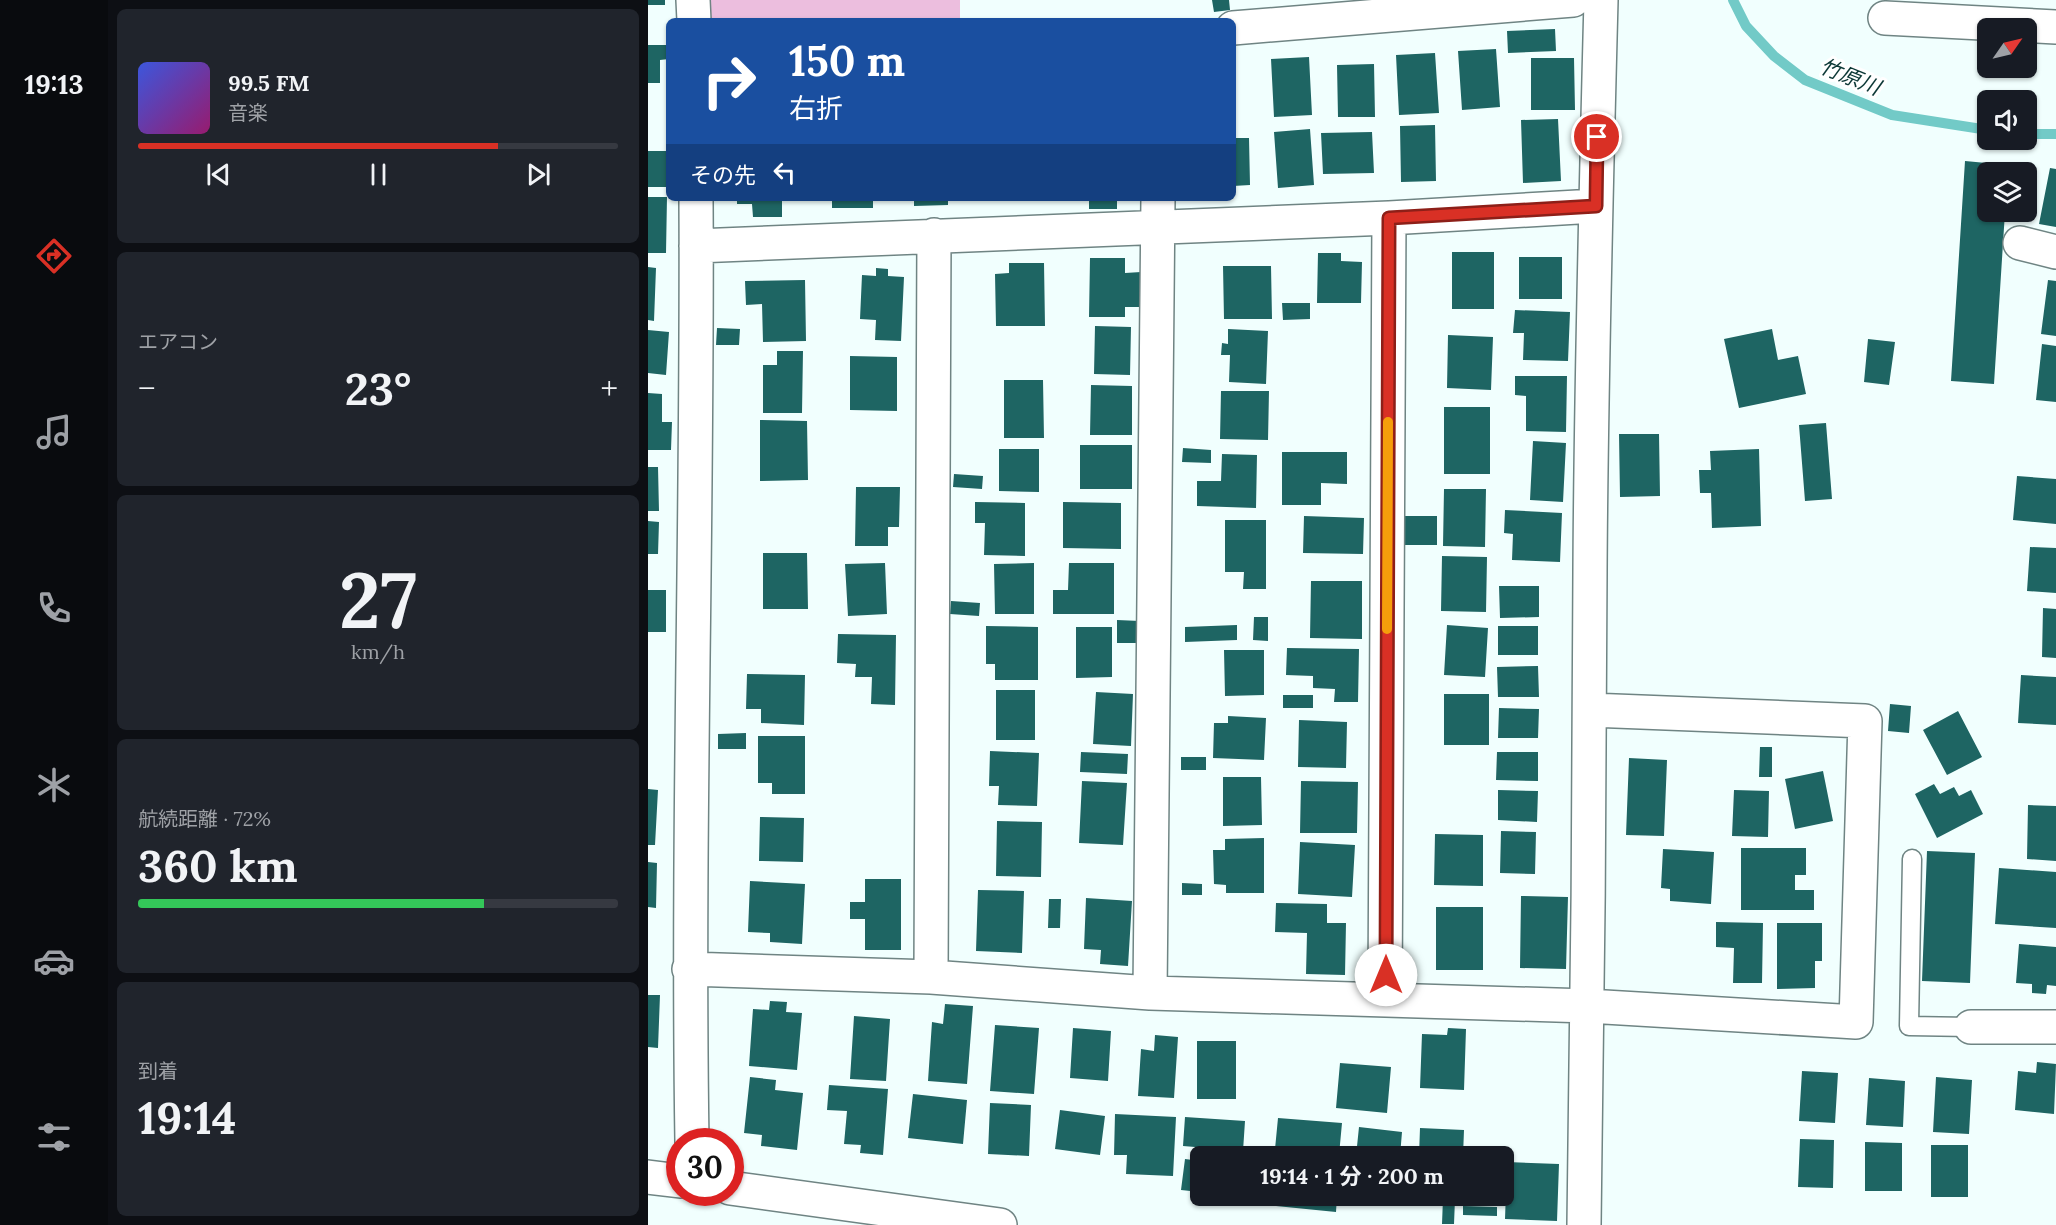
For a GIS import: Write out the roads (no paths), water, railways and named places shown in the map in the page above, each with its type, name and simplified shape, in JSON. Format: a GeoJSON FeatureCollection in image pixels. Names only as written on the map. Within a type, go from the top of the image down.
{"type":"FeatureCollection","features":[{"type":"Feature","properties":{"kind":"street"},"geometry":{"type":"LineString","coordinates":[[693,0],[694,18]]}},
{"type":"Feature","properties":{"kind":"street"},"geometry":{"type":"LineString","coordinates":[[1236,28],[1573,0]]}},
{"type":"Feature","properties":{"kind":"street"},"geometry":{"type":"LineString","coordinates":[[1584,1225],[1596,206],[1601,0]]}},
{"type":"Feature","properties":{"kind":"street"},"geometry":{"type":"LineString","coordinates":[[1885,18],[2056,27]]}},
{"type":"Feature","properties":{"kind":"street"},"geometry":{"type":"LineString","coordinates":[[692,1128],[689,969],[694,660],[696,201]]}},
{"type":"Feature","properties":{"kind":"street"},"geometry":{"type":"LineString","coordinates":[[696,246],[934,235],[1158,212],[1389,218],[1596,206]]}},
{"type":"Feature","properties":{"kind":"street"},"geometry":{"type":"LineString","coordinates":[[1150,993],[1158,212]]}},
{"type":"Feature","properties":{"kind":"street"},"geometry":{"type":"LineString","coordinates":[[1385,999],[1389,218]]}},
{"type":"Feature","properties":{"kind":"street"},"geometry":{"type":"LineString","coordinates":[[932,977],[934,235]]}},
{"type":"Feature","properties":{"kind":"street"},"geometry":{"type":"LineString","coordinates":[[2020,243],[2056,252]]}},
{"type":"Feature","properties":{"kind":"street"},"geometry":{"type":"LineString","coordinates":[[689,969],[932,977],[1150,993],[1588,1006],[1856,1022],[1865,721],[1590,710]]}},
{"type":"Feature","properties":{"kind":"street"},"geometry":{"type":"LineString","coordinates":[[1971,1027],[2056,1027]]}},
{"type":"Feature","properties":{"kind":"street"},"geometry":{"type":"LineString","coordinates":[[648,1177],[666,1179]]}},
{"type":"Feature","properties":{"kind":"street"},"geometry":{"type":"LineString","coordinates":[[744,1190],[999,1225]]}},
{"type":"Feature","properties":{"kind":"lane"},"geometry":{"type":"LineString","coordinates":[[1912,859],[1909,1026],[1971,1027]]}},
{"type":"Feature","properties":{"kind":"waterway","name":"竹原川"},"geometry":{"type":"LineString","coordinates":[[1733,0],[1746,26],[1774,56],[1805,80],[1892,115],[1977,128]]}},
{"type":"Feature","properties":{"kind":"waterway","name":"竹原川"},"geometry":{"type":"LineString","coordinates":[[2037,134],[2056,134]]}}]}
